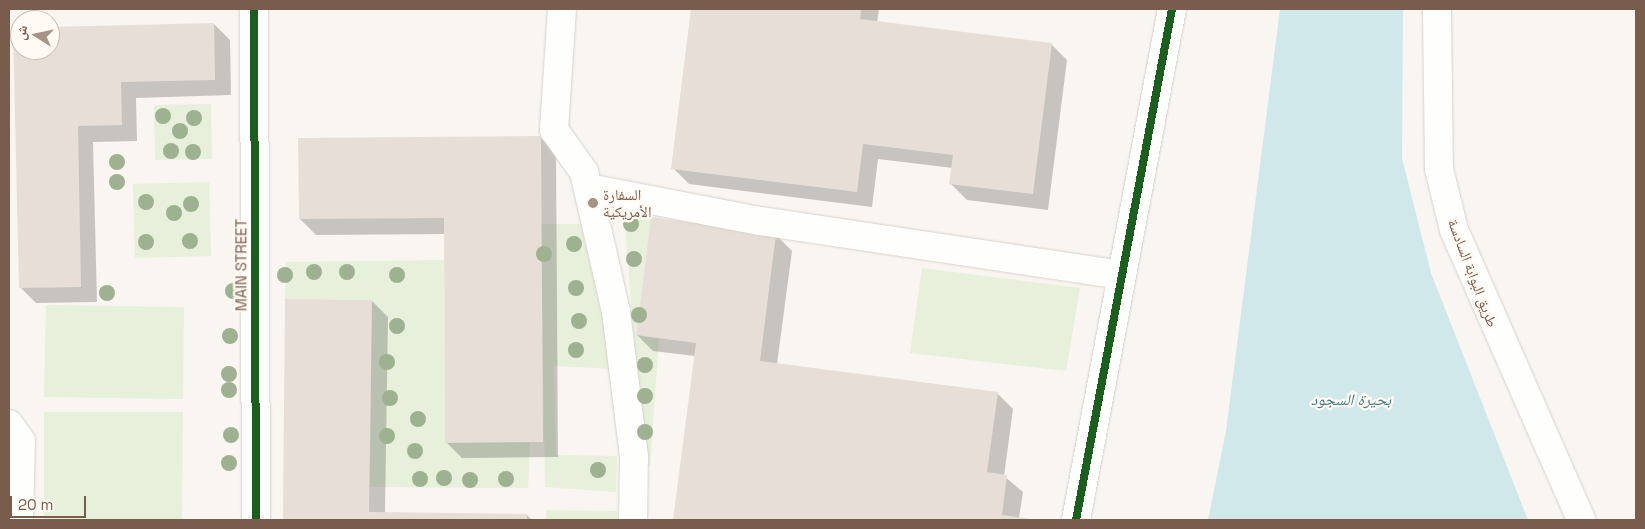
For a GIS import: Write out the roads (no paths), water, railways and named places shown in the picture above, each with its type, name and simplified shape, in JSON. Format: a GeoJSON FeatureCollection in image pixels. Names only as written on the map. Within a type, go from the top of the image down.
{"type":"FeatureCollection","features":[{"type":"Feature","properties":{"kind":"street","name":"MAIN STREET"},"geometry":{"type":"LineString","coordinates":[[254,9],[256,520]]}},
{"type":"Feature","properties":{"kind":"street"},"geometry":{"type":"LineString","coordinates":[[562,9],[554,130],[584,172],[616,312],[634,457],[633,520]]}},
{"type":"Feature","properties":{"kind":"street"},"geometry":{"type":"LineString","coordinates":[[1076,520],[1172,9]]}},
{"type":"Feature","properties":{"kind":"street","name":"طريق البوابة السادسة"},"geometry":{"type":"LineString","coordinates":[[1437,9],[1439,170],[1454,230],[1582,520]]}},
{"type":"Feature","properties":{"kind":"street"},"geometry":{"type":"LineString","coordinates":[[588,188],[760,221],[1122,275]]}},
{"type":"Feature","properties":{"kind":"street"},"geometry":{"type":"LineString","coordinates":[[9,424],[21,441],[19,520]]}},
{"type":"Feature","properties":{"kind":"water","name":"بحيرة السجود"},"geometry":{"type":"Polygon","coordinates":[[[1280,9],[1403,9],[1402,158],[1431,273],[1528,520],[1208,520],[1226,431],[1280,9]]]}},
{"type":"Feature","properties":{"kind":"place","name":"السفارة الأمريكية"},"geometry":{"type":"Point","coordinates":[593,203]}}]}
